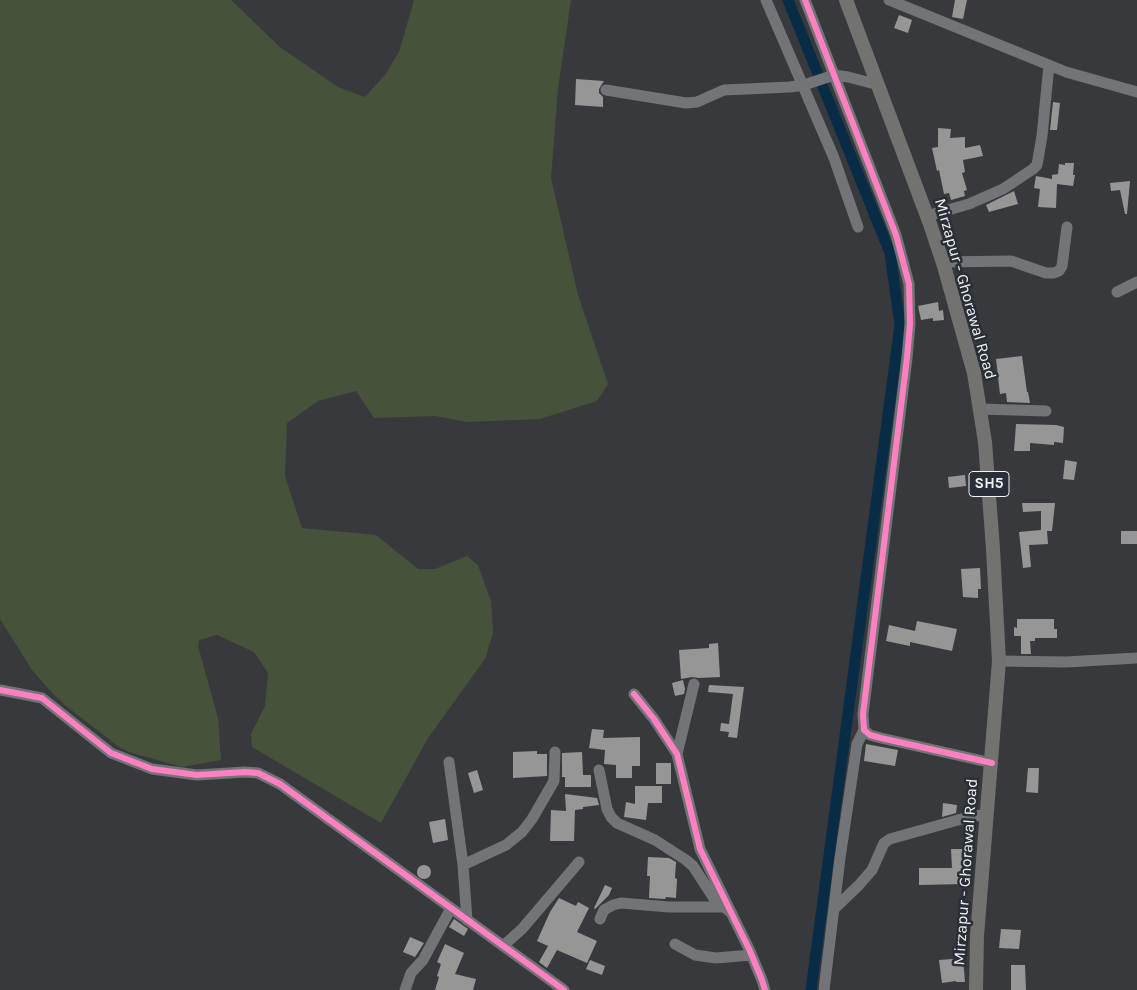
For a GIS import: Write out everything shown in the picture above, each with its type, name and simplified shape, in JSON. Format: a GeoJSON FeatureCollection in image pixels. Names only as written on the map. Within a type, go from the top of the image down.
{"type":"FeatureCollection","features":[{"type":"Feature","properties":{"kind":"main road","name":"Mirzapur - Ghorawal Road"},"geometry":{"type":"LineString","coordinates":[[846,0],[927,216],[974,372],[980,408],[989,485],[999,661],[977,936],[976,990]]}},
{"type":"Feature","properties":{"kind":"street"},"geometry":{"type":"LineString","coordinates":[[766,0],[806,84],[858,227]]}},
{"type":"Feature","properties":{"kind":"street"},"geometry":{"type":"LineString","coordinates":[[804,0],[831,76],[896,235],[909,292],[910,324],[863,714],[864,730],[857,744],[824,990]]}},
{"type":"Feature","properties":{"kind":"street"},"geometry":{"type":"LineString","coordinates":[[889,0],[1049,65],[1076,75],[1137,92]]}},
{"type":"Feature","properties":{"kind":"street"},"geometry":{"type":"LineString","coordinates":[[927,216],[969,204],[1003,189],[1037,165],[1042,136],[1049,65]]}},
{"type":"Feature","properties":{"kind":"street"},"geometry":{"type":"LineString","coordinates":[[606,90],[686,103],[697,102],[724,90],[769,89],[806,84],[831,76],[848,77],[879,85]]}},
{"type":"Feature","properties":{"kind":"street"},"geometry":{"type":"LineString","coordinates":[[942,262],[1011,262],[1046,273],[1054,273],[1059,271],[1062,266],[1067,227]]}},
{"type":"Feature","properties":{"kind":"street"},"geometry":{"type":"LineString","coordinates":[[1117,292],[1137,282]]}},
{"type":"Feature","properties":{"kind":"street"},"geometry":{"type":"LineString","coordinates":[[980,408],[1046,411]]}},
{"type":"Feature","properties":{"kind":"street"},"geometry":{"type":"LineString","coordinates":[[999,661],[1066,662],[1137,658]]}},
{"type":"Feature","properties":{"kind":"street"},"geometry":{"type":"LineString","coordinates":[[677,754],[694,684]]}},
{"type":"Feature","properties":{"kind":"street"},"geometry":{"type":"LineString","coordinates":[[0,690],[42,698],[111,753],[152,769],[197,775],[258,773],[280,784],[564,990]]}},
{"type":"Feature","properties":{"kind":"street"},"geometry":{"type":"LineString","coordinates":[[634,694],[654,719],[677,754],[700,849],[751,955],[765,990]]}},
{"type":"Feature","properties":{"kind":"street"},"geometry":{"type":"LineString","coordinates":[[864,730],[870,735],[881,738],[992,763]]}},
{"type":"Feature","properties":{"kind":"street"},"geometry":{"type":"LineString","coordinates":[[463,865],[506,845],[522,832],[532,819],[554,781],[556,752]]}},
{"type":"Feature","properties":{"kind":"street"},"geometry":{"type":"LineString","coordinates":[[449,762],[463,865],[467,920]]}},
{"type":"Feature","properties":{"kind":"street"},"geometry":{"type":"LineString","coordinates":[[599,770],[607,809],[611,817],[617,823],[655,840],[686,860],[693,866],[714,900],[732,914]]}},
{"type":"Feature","properties":{"kind":"street"},"geometry":{"type":"LineString","coordinates":[[834,909],[859,886],[872,870],[884,843],[890,839],[964,818],[987,814]]}},
{"type":"Feature","properties":{"kind":"street"},"geometry":{"type":"LineString","coordinates":[[503,946],[529,922],[579,862]]}},
{"type":"Feature","properties":{"kind":"street"},"geometry":{"type":"LineString","coordinates":[[600,920],[604,910],[613,904],[621,903],[669,907],[722,907]]}},
{"type":"Feature","properties":{"kind":"street"},"geometry":{"type":"LineString","coordinates":[[405,990],[411,973],[423,960],[450,908]]}},
{"type":"Feature","properties":{"kind":"street"},"geometry":{"type":"LineString","coordinates":[[675,944],[694,955],[716,958],[751,955]]}},
{"type":"Feature","properties":{"kind":"green space"},"geometry":{"type":"Polygon","coordinates":[[[0,0],[231,0],[281,48],[338,87],[365,97],[385,75],[399,52],[414,0],[571,0],[558,89],[551,178],[578,295],[608,384],[597,401],[540,419],[467,422],[435,416],[374,418],[356,391],[318,401],[287,423],[285,476],[302,528],[376,535],[418,569],[435,569],[467,556],[478,565],[491,601],[493,633],[485,659],[428,738],[381,823],[252,747],[251,734],[265,706],[268,673],[254,652],[217,635],[199,640],[198,646],[218,718],[221,760],[182,767],[129,752],[119,747],[66,706],[32,670],[0,619],[0,0]]]}},
{"type":"Feature","properties":{"kind":"building"},"geometry":{"type":"Polygon","coordinates":[[[955,0],[967,0],[963,19],[952,17],[955,0]]]}},
{"type":"Feature","properties":{"kind":"building"},"geometry":{"type":"Polygon","coordinates":[[[899,15],[912,20],[908,33],[894,28],[899,15]]]}},
{"type":"Feature","properties":{"kind":"building"},"geometry":{"type":"Polygon","coordinates":[[[576,79],[604,81],[599,89],[599,93],[603,97],[603,107],[575,105],[576,79]]]}},
{"type":"Feature","properties":{"kind":"building"},"geometry":{"type":"Polygon","coordinates":[[[1053,102],[1060,103],[1057,130],[1050,130],[1053,102]]]}},
{"type":"Feature","properties":{"kind":"building"},"geometry":{"type":"Polygon","coordinates":[[[938,128],[951,129],[950,138],[965,137],[965,148],[980,145],[983,156],[963,160],[965,172],[962,173],[967,190],[964,191],[965,196],[951,200],[949,193],[944,194],[932,148],[938,147],[938,128]]]}},
{"type":"Feature","properties":{"kind":"building"},"geometry":{"type":"Polygon","coordinates":[[[1065,163],[1074,163],[1073,175],[1075,175],[1073,186],[1057,184],[1056,208],[1038,207],[1040,189],[1034,188],[1036,176],[1052,179],[1052,175],[1058,174],[1059,164],[1065,165],[1065,163]]]}},
{"type":"Feature","properties":{"kind":"building"},"geometry":{"type":"Polygon","coordinates":[[[1130,181],[1127,214],[1125,214],[1120,190],[1111,191],[1110,183],[1130,181]]]}},
{"type":"Feature","properties":{"kind":"building"},"geometry":{"type":"Polygon","coordinates":[[[1014,191],[1018,204],[989,212],[986,205],[1014,191]]]}},
{"type":"Feature","properties":{"kind":"building"},"geometry":{"type":"Polygon","coordinates":[[[938,302],[939,311],[943,310],[944,320],[933,321],[933,318],[921,320],[918,306],[938,302]]]}},
{"type":"Feature","properties":{"kind":"building"},"geometry":{"type":"Polygon","coordinates":[[[1022,356],[1030,403],[1007,402],[1006,393],[1000,394],[996,359],[1022,356]]]}},
{"type":"Feature","properties":{"kind":"building"},"geometry":{"type":"Polygon","coordinates":[[[1016,424],[1064,427],[1063,443],[1054,442],[1054,445],[1030,443],[1030,451],[1014,451],[1016,424]]]}},
{"type":"Feature","properties":{"kind":"building"},"geometry":{"type":"Polygon","coordinates":[[[1065,460],[1077,462],[1074,480],[1063,479],[1065,460]]]}},
{"type":"Feature","properties":{"kind":"building"},"geometry":{"type":"Polygon","coordinates":[[[965,475],[966,486],[949,488],[948,477],[965,475]]]}},
{"type":"Feature","properties":{"kind":"building"},"geometry":{"type":"Polygon","coordinates":[[[1022,503],[1055,503],[1052,531],[1047,531],[1048,544],[1029,545],[1031,567],[1023,568],[1019,532],[1041,530],[1041,511],[1023,512],[1022,503]]]}},
{"type":"Feature","properties":{"kind":"building"},"geometry":{"type":"Polygon","coordinates":[[[1121,531],[1137,531],[1137,544],[1121,544],[1121,531]]]}},
{"type":"Feature","properties":{"kind":"building"},"geometry":{"type":"Polygon","coordinates":[[[980,568],[981,589],[978,589],[978,598],[963,597],[961,569],[980,568]]]}},
{"type":"Feature","properties":{"kind":"building"},"geometry":{"type":"Polygon","coordinates":[[[1017,619],[1054,619],[1054,629],[1057,629],[1057,638],[1035,638],[1035,641],[1030,641],[1031,654],[1021,654],[1021,636],[1014,636],[1014,627],[1017,628],[1017,619]]]}},
{"type":"Feature","properties":{"kind":"building"},"geometry":{"type":"Polygon","coordinates":[[[917,621],[957,629],[952,651],[910,642],[910,646],[886,641],[889,625],[915,631],[917,621]]]}},
{"type":"Feature","properties":{"kind":"building"},"geometry":{"type":"Polygon","coordinates":[[[718,643],[720,677],[681,679],[679,650],[709,648],[709,644],[718,643]]]}},
{"type":"Feature","properties":{"kind":"building"},"geometry":{"type":"Polygon","coordinates":[[[683,680],[684,694],[675,696],[672,683],[683,680]]]}},
{"type":"Feature","properties":{"kind":"building"},"geometry":{"type":"Polygon","coordinates":[[[709,685],[744,687],[737,738],[728,737],[729,732],[720,731],[721,723],[729,724],[733,694],[708,692],[709,685]]]}},
{"type":"Feature","properties":{"kind":"building"},"geometry":{"type":"Polygon","coordinates":[[[592,729],[604,730],[603,738],[640,737],[640,766],[632,766],[632,778],[616,778],[616,765],[604,764],[605,750],[589,748],[592,729]]]}},
{"type":"Feature","properties":{"kind":"building"},"geometry":{"type":"Polygon","coordinates":[[[866,744],[898,750],[895,766],[864,761],[866,744]]]}},
{"type":"Feature","properties":{"kind":"building"},"geometry":{"type":"Polygon","coordinates":[[[537,751],[537,754],[547,754],[547,776],[513,778],[513,752],[537,751]]]}},
{"type":"Feature","properties":{"kind":"building"},"geometry":{"type":"Polygon","coordinates":[[[582,752],[583,775],[591,775],[591,787],[565,787],[565,777],[562,777],[562,753],[582,752]]]}},
{"type":"Feature","properties":{"kind":"building"},"geometry":{"type":"Polygon","coordinates":[[[656,763],[671,763],[671,784],[656,784],[656,763]]]}},
{"type":"Feature","properties":{"kind":"building"},"geometry":{"type":"Polygon","coordinates":[[[1028,768],[1039,768],[1038,793],[1026,792],[1028,768]]]}},
{"type":"Feature","properties":{"kind":"building"},"geometry":{"type":"Polygon","coordinates":[[[477,770],[483,790],[474,793],[468,773],[477,770]]]}},
{"type":"Feature","properties":{"kind":"building"},"geometry":{"type":"Polygon","coordinates":[[[635,786],[662,786],[662,803],[648,803],[646,820],[624,817],[626,802],[635,804],[635,786]]]}},
{"type":"Feature","properties":{"kind":"building"},"geometry":{"type":"Polygon","coordinates":[[[565,794],[597,798],[599,805],[575,810],[574,841],[550,841],[551,810],[566,811],[565,794]]]}},
{"type":"Feature","properties":{"kind":"building"},"geometry":{"type":"Polygon","coordinates":[[[943,803],[957,805],[956,813],[942,817],[943,803]]]}},
{"type":"Feature","properties":{"kind":"building"},"geometry":{"type":"Polygon","coordinates":[[[445,819],[448,840],[433,843],[429,822],[445,819]]]}},
{"type":"Feature","properties":{"kind":"building"},"geometry":{"type":"Polygon","coordinates":[[[951,849],[963,849],[963,884],[919,885],[919,868],[952,868],[951,849]]]}},
{"type":"Feature","properties":{"kind":"building"},"geometry":{"type":"Polygon","coordinates":[[[648,857],[669,858],[676,862],[676,898],[649,898],[650,876],[647,876],[648,857]]]}},
{"type":"Feature","properties":{"kind":"building"},"geometry":{"type":"Polygon","coordinates":[[[424,865],[429,867],[431,872],[429,877],[424,879],[419,877],[417,872],[419,867],[424,865]]]}},
{"type":"Feature","properties":{"kind":"building"},"geometry":{"type":"Polygon","coordinates":[[[605,885],[612,888],[609,895],[595,909],[594,908],[605,885]]]}},
{"type":"Feature","properties":{"kind":"building"},"geometry":{"type":"Polygon","coordinates":[[[559,898],[576,906],[578,902],[589,908],[577,932],[597,941],[587,963],[557,950],[547,968],[539,962],[548,946],[537,941],[550,912],[559,898]]]}},
{"type":"Feature","properties":{"kind":"building"},"geometry":{"type":"Polygon","coordinates":[[[454,919],[468,929],[464,936],[449,927],[454,919]]]}},
{"type":"Feature","properties":{"kind":"building"},"geometry":{"type":"Polygon","coordinates":[[[1001,929],[1021,930],[1019,949],[999,948],[1001,929]]]}},
{"type":"Feature","properties":{"kind":"building"},"geometry":{"type":"Polygon","coordinates":[[[410,937],[424,943],[415,957],[403,952],[410,937]]]}},
{"type":"Feature","properties":{"kind":"building"},"geometry":{"type":"Polygon","coordinates":[[[445,944],[464,953],[455,974],[476,979],[473,990],[435,990],[441,964],[437,962],[445,944]]]}},
{"type":"Feature","properties":{"kind":"building"},"geometry":{"type":"Polygon","coordinates":[[[963,959],[965,982],[942,983],[939,960],[963,959]]]}},
{"type":"Feature","properties":{"kind":"building"},"geometry":{"type":"Polygon","coordinates":[[[590,960],[605,966],[602,975],[586,969],[590,960]]]}},
{"type":"Feature","properties":{"kind":"building"},"geometry":{"type":"Polygon","coordinates":[[[1011,965],[1025,965],[1026,990],[1011,990],[1011,965]]]}},
{"type":"Feature","properties":{"kind":"waterway"},"geometry":{"type":"LineString","coordinates":[[788,0],[890,253],[900,325],[811,990]]}},
{"type":"Feature","properties":{"kind":"cycle path"},"geometry":{"type":"LineString","coordinates":[[805,0],[896,235],[909,284],[910,324],[907,358],[863,714],[864,730],[870,735],[881,738],[992,763]]}},
{"type":"Feature","properties":{"kind":"cycle path"},"geometry":{"type":"LineString","coordinates":[[0,690],[42,698],[111,753],[152,769],[197,775],[258,773],[280,784],[564,990]]}},
{"type":"Feature","properties":{"kind":"cycle path"},"geometry":{"type":"LineString","coordinates":[[634,694],[654,719],[677,754],[700,849],[749,949],[765,990]]}}]}
